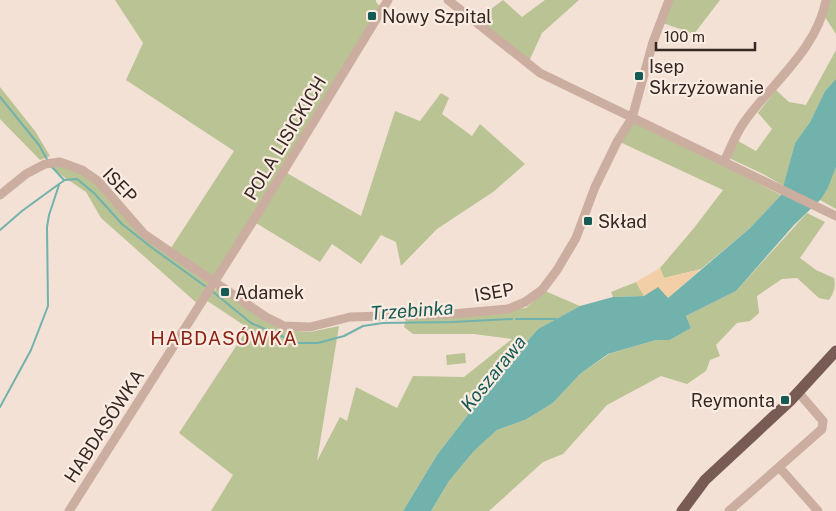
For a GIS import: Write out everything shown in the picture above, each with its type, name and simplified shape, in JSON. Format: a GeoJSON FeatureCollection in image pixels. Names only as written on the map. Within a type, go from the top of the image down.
{"type":"FeatureCollection","features":[{"type":"Feature","properties":{"kind":"main road"},"geometry":{"type":"LineString","coordinates":[[682,511],[705,480],[798,392],[836,351]]}},
{"type":"Feature","properties":{"kind":"street","name":"POLA LISICKICH"},"geometry":{"type":"LineString","coordinates":[[214,282],[389,0]]}},
{"type":"Feature","properties":{"kind":"street"},"geometry":{"type":"LineString","coordinates":[[448,0],[540,73],[836,216]]}},
{"type":"Feature","properties":{"kind":"street","name":"ISEP"},"geometry":{"type":"LineString","coordinates":[[0,195],[26,174],[48,163],[60,162],[82,170],[98,181],[144,234],[266,318],[284,326],[310,327],[357,317],[461,314],[508,309],[525,302],[542,290],[557,270],[576,238],[595,187],[617,142],[632,118],[652,42],[669,0]]}},
{"type":"Feature","properties":{"kind":"street"},"geometry":{"type":"LineString","coordinates":[[724,162],[744,122],[801,54],[824,14],[826,0]]}},
{"type":"Feature","properties":{"kind":"street","name":"HABDASÓWKA"},"geometry":{"type":"LineString","coordinates":[[69,511],[214,282]]}},
{"type":"Feature","properties":{"kind":"street"},"geometry":{"type":"LineString","coordinates":[[729,511],[822,430],[823,421],[798,392]]}},
{"type":"Feature","properties":{"kind":"street"},"geometry":{"type":"LineString","coordinates":[[779,467],[818,511]]}},
{"type":"Feature","properties":{"kind":"green space"},"geometry":{"type":"Polygon","coordinates":[[[115,0],[376,0],[381,7],[287,173],[361,216],[395,111],[420,121],[441,93],[449,98],[442,114],[472,136],[480,124],[525,164],[493,192],[437,229],[401,266],[396,242],[381,235],[361,264],[332,244],[320,262],[256,223],[200,306],[101,218],[86,192],[45,164],[52,162],[82,170],[144,234],[169,251],[234,151],[126,80],[143,43],[115,0]]]}},
{"type":"Feature","properties":{"kind":"green space"},"geometry":{"type":"Polygon","coordinates":[[[503,0],[522,17],[545,0],[579,0],[542,33],[530,59],[523,59],[475,21],[503,0]]]}},
{"type":"Feature","properties":{"kind":"green space"},"geometry":{"type":"Polygon","coordinates":[[[669,0],[720,0],[694,34],[660,22],[669,0]]]}},
{"type":"Feature","properties":{"kind":"green space"},"geometry":{"type":"Polygon","coordinates":[[[826,0],[836,0],[836,34],[823,14],[826,0]]]}},
{"type":"Feature","properties":{"kind":"green space"},"geometry":{"type":"Polygon","coordinates":[[[836,50],[836,79],[825,91],[810,122],[795,143],[784,186],[729,158],[738,141],[756,151],[772,129],[758,113],[776,90],[789,102],[806,105],[836,50]]]}},
{"type":"Feature","properties":{"kind":"green space"},"geometry":{"type":"Polygon","coordinates":[[[0,87],[35,131],[50,156],[40,160],[0,119],[0,87]]]}},
{"type":"Feature","properties":{"kind":"green space"},"geometry":{"type":"Polygon","coordinates":[[[632,118],[781,195],[750,228],[701,269],[664,278],[660,268],[723,190],[617,142],[632,118]]]}},
{"type":"Feature","properties":{"kind":"green space"},"geometry":{"type":"Polygon","coordinates":[[[836,167],[836,209],[820,200],[828,188],[836,167]]]}},
{"type":"Feature","properties":{"kind":"green space"},"geometry":{"type":"Polygon","coordinates":[[[807,213],[825,222],[800,258],[816,270],[834,278],[834,289],[829,300],[819,298],[797,278],[782,279],[757,296],[759,313],[750,321],[737,323],[716,345],[720,356],[710,360],[706,371],[687,384],[661,376],[607,405],[563,454],[543,462],[489,511],[431,511],[449,481],[474,451],[497,430],[525,420],[553,403],[580,374],[609,354],[656,340],[670,340],[691,328],[686,316],[736,291],[807,213]]]}},
{"type":"Feature","properties":{"kind":"green space"},"geometry":{"type":"Polygon","coordinates":[[[636,282],[644,296],[613,297],[611,292],[636,282]]]}},
{"type":"Feature","properties":{"kind":"green space"},"geometry":{"type":"Polygon","coordinates":[[[217,288],[284,330],[310,332],[339,326],[317,461],[340,417],[347,421],[356,387],[397,408],[413,376],[464,377],[512,339],[474,334],[413,334],[404,327],[406,319],[526,308],[545,291],[580,306],[538,329],[507,364],[437,455],[403,511],[211,511],[233,475],[179,433],[248,328],[206,300],[217,288]]]}},
{"type":"Feature","properties":{"kind":"green space"},"geometry":{"type":"Polygon","coordinates":[[[465,353],[466,363],[447,365],[446,355],[465,353]]]}},
{"type":"Feature","properties":{"kind":"sand"},"geometry":{"type":"Polygon","coordinates":[[[660,268],[664,278],[701,269],[668,298],[644,296],[636,282],[660,268]]]}},
{"type":"Feature","properties":{"kind":"water"},"geometry":{"type":"Polygon","coordinates":[[[836,79],[836,167],[828,188],[821,199],[794,225],[736,291],[686,316],[691,328],[670,340],[656,340],[608,354],[580,374],[553,403],[525,420],[497,430],[474,451],[449,481],[431,511],[403,511],[437,455],[507,364],[538,329],[580,306],[613,297],[644,296],[658,287],[668,298],[750,228],[781,195],[795,143],[810,122],[825,91],[836,79]]]}},
{"type":"Feature","properties":{"kind":"waterway"},"geometry":{"type":"LineString","coordinates":[[0,97],[39,145],[48,161]]}},
{"type":"Feature","properties":{"kind":"waterway"},"geometry":{"type":"LineString","coordinates":[[52,167],[64,180]]}},
{"type":"Feature","properties":{"kind":"waterway","name":"Trzebinka"},"geometry":{"type":"LineString","coordinates":[[0,230],[22,211],[65,180],[77,179],[94,193],[122,224],[205,286]]}},
{"type":"Feature","properties":{"kind":"waterway"},"geometry":{"type":"LineString","coordinates":[[0,407],[31,350],[48,306],[47,227],[59,185]]}},
{"type":"Feature","properties":{"kind":"waterway","name":"Trzebinka"},"geometry":{"type":"LineString","coordinates":[[212,291],[251,323],[298,343],[318,343],[344,336],[363,326],[383,323],[512,319]]}},
{"type":"Feature","properties":{"kind":"waterway","name":"Trzebinka"},"geometry":{"type":"LineString","coordinates":[[516,319],[556,319]]}},
{"type":"Feature","properties":{"kind":"place","name":"Nowy Szpital"},"geometry":{"type":"Point","coordinates":[372,16]}},
{"type":"Feature","properties":{"kind":"place","name":"Isep Skrzyżowanie"},"geometry":{"type":"Point","coordinates":[639,76]}},
{"type":"Feature","properties":{"kind":"place","name":"Skład"},"geometry":{"type":"Point","coordinates":[588,221]}},
{"type":"Feature","properties":{"kind":"place","name":"Adamek"},"geometry":{"type":"Point","coordinates":[225,292]}},
{"type":"Feature","properties":{"kind":"place","name":"Reymonta"},"geometry":{"type":"Point","coordinates":[785,400]}},
{"type":"Feature","properties":{"kind":"district","name":"HABDASÓWKA"},"geometry":{"type":"Point","coordinates":[224,338]}},
{"type":"Feature","properties":{"kind":"water label","name":"Koszarawa"},"geometry":{"type":"Point","coordinates":[493,373]}}]}
